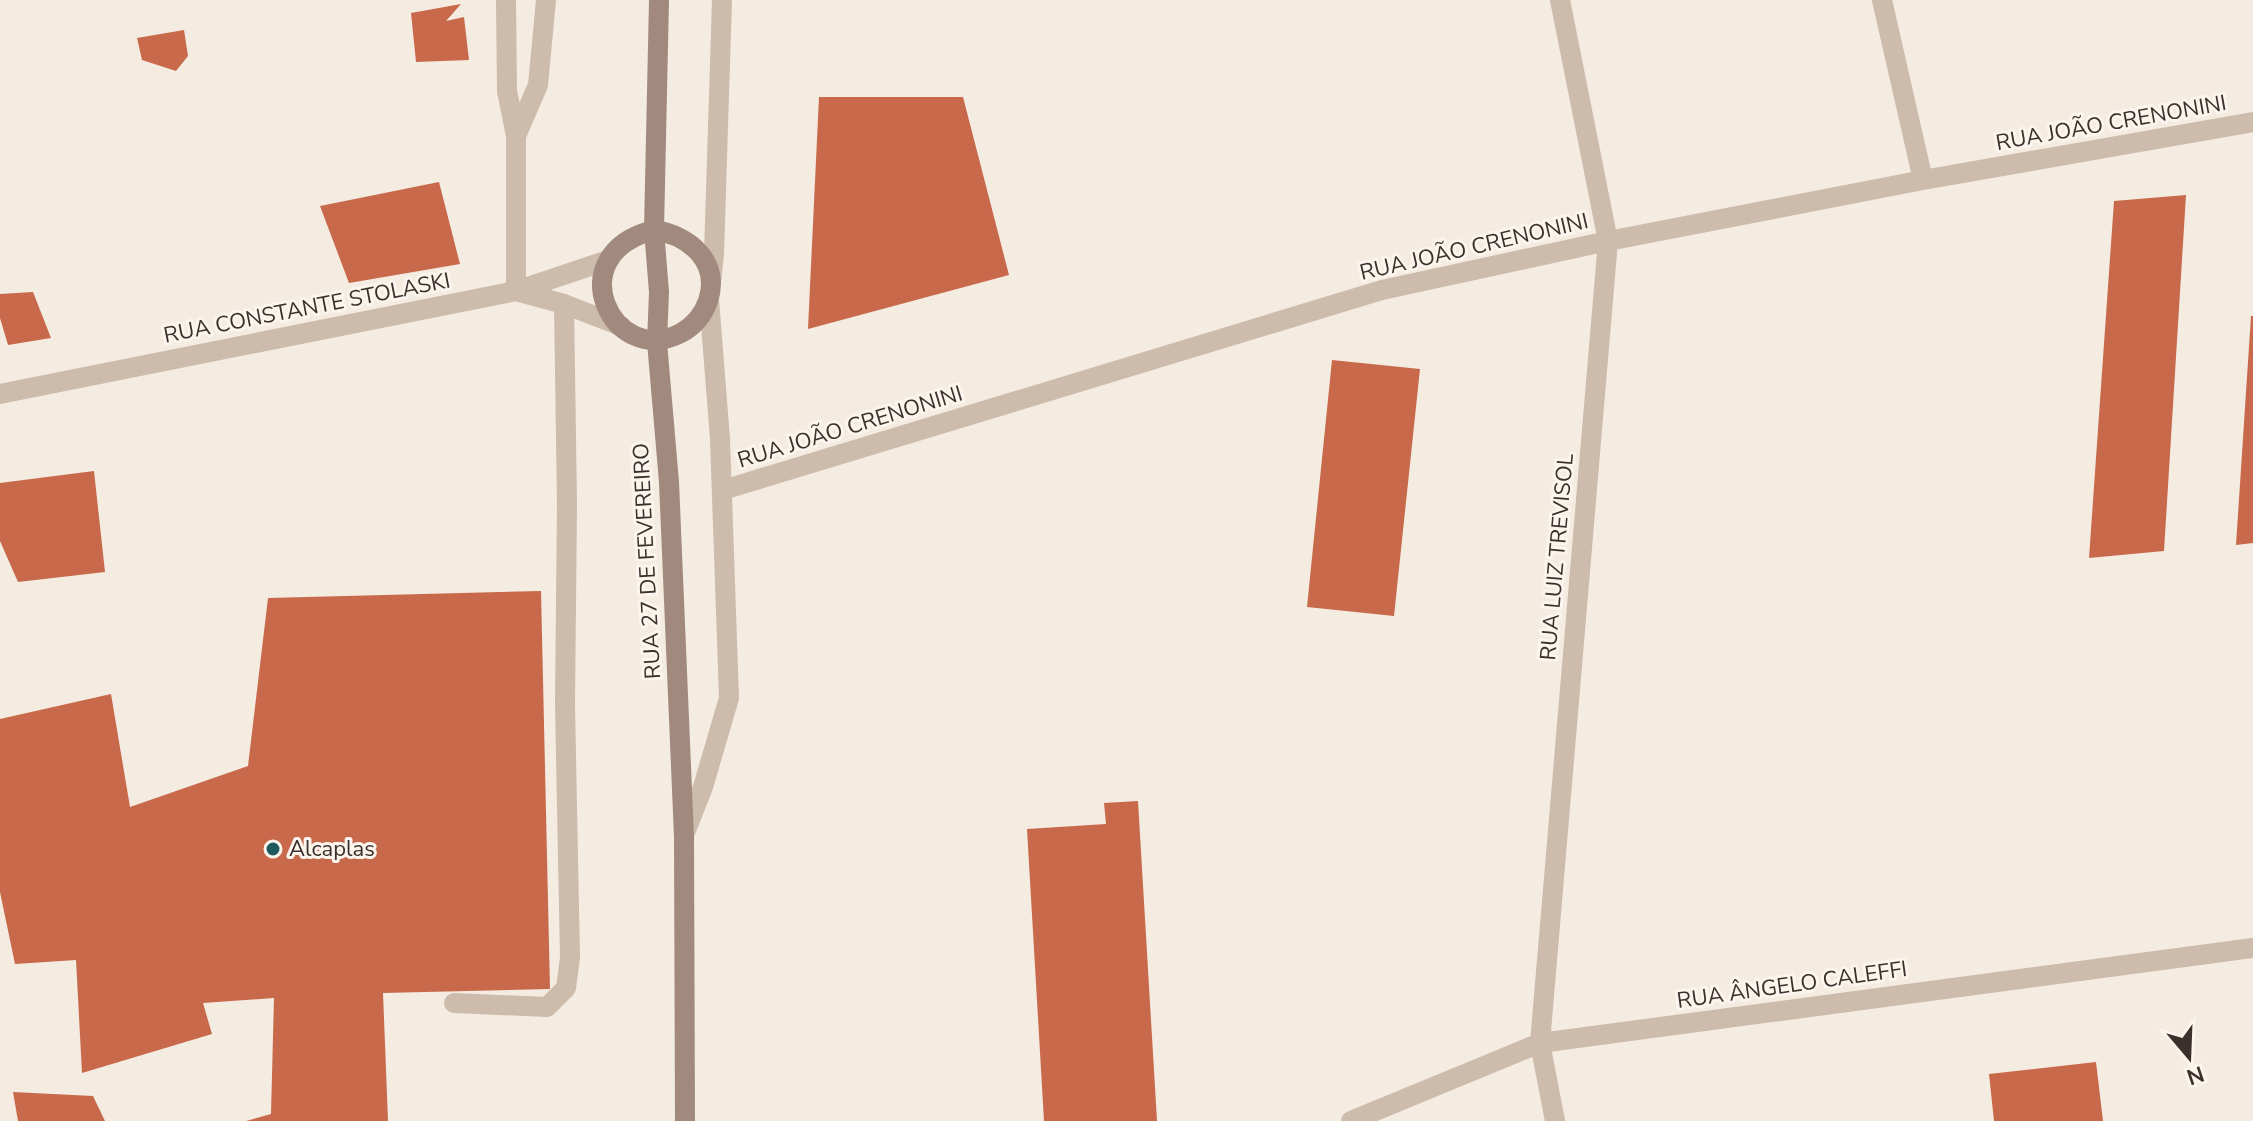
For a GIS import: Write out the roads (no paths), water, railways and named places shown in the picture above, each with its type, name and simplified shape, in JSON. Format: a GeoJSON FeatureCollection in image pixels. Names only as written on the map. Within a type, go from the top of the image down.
{"type":"FeatureCollection","features":[{"type":"Feature","properties":{"kind":"main road","name":"RUA 27 DE FEVEREIRO"},"geometry":{"type":"LineString","coordinates":[[659,0],[654,230],[659,292],[657,342],[669,482],[684,837],[685,1121]]}},
{"type":"Feature","properties":{"kind":"main road"},"geometry":{"type":"LineString","coordinates":[[654,230],[685,239],[698,250],[707,265],[710,291],[701,316],[689,329],[657,342],[637,336],[621,326],[609,312],[602,295],[602,277],[608,260],[619,245],[634,235],[654,230]]}},
{"type":"Feature","properties":{"kind":"street"},"geometry":{"type":"LineString","coordinates":[[506,0],[507,91],[516,136],[516,291],[608,260]]}},
{"type":"Feature","properties":{"kind":"street"},"geometry":{"type":"LineString","coordinates":[[516,136],[538,85],[546,0]]}},
{"type":"Feature","properties":{"kind":"street"},"geometry":{"type":"LineString","coordinates":[[684,837],[703,787],[729,698],[723,490],[710,291],[714,254],[722,0]]}},
{"type":"Feature","properties":{"kind":"street","name":"RUA LUIZ TREVISOL"},"geometry":{"type":"LineString","coordinates":[[1555,1121],[1540,1043],[1608,241],[1560,0]]}},
{"type":"Feature","properties":{"kind":"street"},"geometry":{"type":"LineString","coordinates":[[1882,0],[1923,180]]}},
{"type":"Feature","properties":{"kind":"street","name":"RUA JOÃO CRENONINI"},"geometry":{"type":"LineString","coordinates":[[723,490],[1382,290],[1608,241],[1923,180],[2253,122]]}},
{"type":"Feature","properties":{"kind":"street","name":"RUA CONSTANTE STOLASKI"},"geometry":{"type":"LineString","coordinates":[[0,394],[516,291],[564,304],[621,326]]}},
{"type":"Feature","properties":{"kind":"street"},"geometry":{"type":"LineString","coordinates":[[454,1003],[547,1007],[566,988],[570,958],[565,704],[567,504],[564,304]]}},
{"type":"Feature","properties":{"kind":"street","name":"RUA ÂNGELO CALEFFI"},"geometry":{"type":"LineString","coordinates":[[1351,1121],[1540,1043],[2253,948]]}},
{"type":"Feature","properties":{"kind":"place","name":"Alcaplas"},"geometry":{"type":"Point","coordinates":[273,849]}}]}
